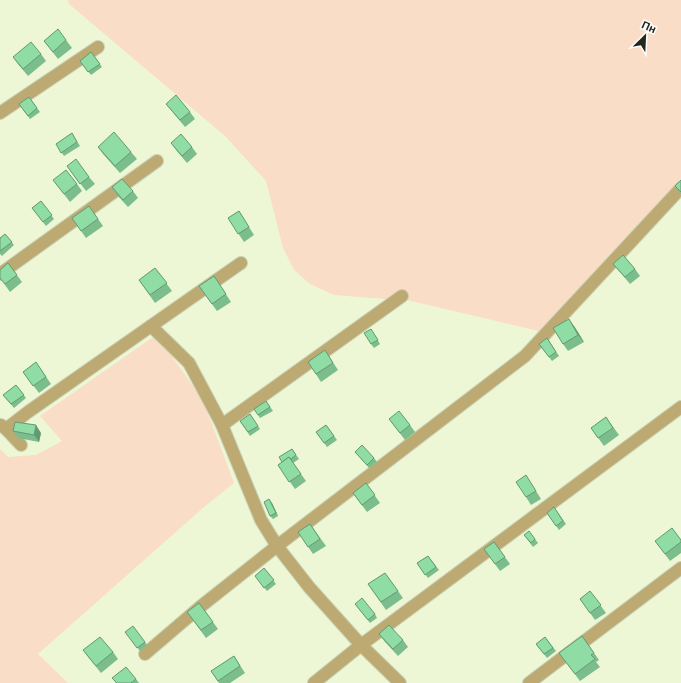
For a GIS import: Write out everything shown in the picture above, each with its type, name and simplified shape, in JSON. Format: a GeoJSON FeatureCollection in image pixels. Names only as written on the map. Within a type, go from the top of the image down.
{"type":"FeatureCollection","features":[{"type":"Feature","properties":{"kind":"street"},"geometry":{"type":"LineString","coordinates":[[0,113],[98,47]]}},
{"type":"Feature","properties":{"kind":"street"},"geometry":{"type":"LineString","coordinates":[[0,274],[157,161]]}},
{"type":"Feature","properties":{"kind":"street"},"geometry":{"type":"LineString","coordinates":[[145,654],[200,607],[277,546],[526,356],[681,188]]}},
{"type":"Feature","properties":{"kind":"street"},"geometry":{"type":"LineString","coordinates":[[21,445],[3,426],[28,412],[241,263]]}},
{"type":"Feature","properties":{"kind":"street"},"geometry":{"type":"LineString","coordinates":[[222,425],[402,296]]}},
{"type":"Feature","properties":{"kind":"street"},"geometry":{"type":"LineString","coordinates":[[151,326],[189,363],[222,425],[261,520],[277,546],[308,587],[361,645],[400,683]]}},
{"type":"Feature","properties":{"kind":"street"},"geometry":{"type":"LineString","coordinates":[[314,683],[361,645],[681,407]]}},
{"type":"Feature","properties":{"kind":"street"},"geometry":{"type":"LineString","coordinates":[[529,683],[681,568]]}},
{"type":"Feature","properties":{"kind":"shaded area"},"geometry":{"type":"Polygon","coordinates":[[[68,0],[681,0],[681,182],[543,332],[411,301],[334,295],[310,284],[294,270],[283,248],[266,181],[225,136],[69,4],[68,0]]]}},
{"type":"Feature","properties":{"kind":"shaded area"},"geometry":{"type":"Polygon","coordinates":[[[153,337],[171,355],[203,400],[234,483],[204,507],[38,654],[68,683],[0,683],[0,449],[8,457],[36,455],[62,441],[40,416],[153,337]]]}},
{"type":"Feature","properties":{"kind":"building"},"geometry":{"type":"Polygon","coordinates":[[[58,29],[66,40],[53,52],[44,41],[58,29]]]}},
{"type":"Feature","properties":{"kind":"building"},"geometry":{"type":"Polygon","coordinates":[[[31,42],[41,54],[23,69],[13,57],[31,42]]]}},
{"type":"Feature","properties":{"kind":"building"},"geometry":{"type":"Polygon","coordinates":[[[91,52],[100,64],[88,72],[80,61],[91,52]]]}},
{"type":"Feature","properties":{"kind":"building"},"geometry":{"type":"Polygon","coordinates":[[[176,95],[190,112],[180,120],[166,104],[176,95]]]}},
{"type":"Feature","properties":{"kind":"building"},"geometry":{"type":"Polygon","coordinates":[[[29,97],[37,108],[28,116],[19,104],[29,97]]]}},
{"type":"Feature","properties":{"kind":"building"},"geometry":{"type":"Polygon","coordinates":[[[114,132],[131,152],[115,166],[98,147],[114,132]]]}},
{"type":"Feature","properties":{"kind":"building"},"geometry":{"type":"Polygon","coordinates":[[[72,133],[77,142],[61,153],[56,144],[72,133]]]}},
{"type":"Feature","properties":{"kind":"building"},"geometry":{"type":"Polygon","coordinates":[[[181,134],[192,147],[182,156],[171,143],[181,134]]]}},
{"type":"Feature","properties":{"kind":"building"},"geometry":{"type":"Polygon","coordinates":[[[76,159],[89,177],[80,184],[67,166],[76,159]]]}},
{"type":"Feature","properties":{"kind":"building"},"geometry":{"type":"Polygon","coordinates":[[[66,170],[77,184],[64,194],[53,180],[66,170]]]}},
{"type":"Feature","properties":{"kind":"building"},"geometry":{"type":"Polygon","coordinates":[[[122,179],[133,191],[123,200],[112,187],[122,179]]]}},
{"type":"Feature","properties":{"kind":"building"},"geometry":{"type":"Polygon","coordinates":[[[681,180],[681,192],[675,186],[681,180]]]}},
{"type":"Feature","properties":{"kind":"building"},"geometry":{"type":"Polygon","coordinates":[[[41,201],[52,215],[43,222],[32,208],[41,201]]]}},
{"type":"Feature","properties":{"kind":"building"},"geometry":{"type":"Polygon","coordinates":[[[89,206],[98,219],[81,231],[72,218],[89,206]]]}},
{"type":"Feature","properties":{"kind":"building"},"geometry":{"type":"Polygon","coordinates":[[[239,211],[249,227],[238,234],[228,218],[239,211]]]}},
{"type":"Feature","properties":{"kind":"building"},"geometry":{"type":"Polygon","coordinates":[[[5,234],[12,242],[0,251],[0,238],[5,234]]]}},
{"type":"Feature","properties":{"kind":"building"},"geometry":{"type":"Polygon","coordinates":[[[623,255],[635,269],[625,277],[613,264],[623,255]]]}},
{"type":"Feature","properties":{"kind":"building"},"geometry":{"type":"Polygon","coordinates":[[[8,263],[17,275],[5,284],[0,278],[0,270],[8,263]]]}},
{"type":"Feature","properties":{"kind":"building"},"geometry":{"type":"Polygon","coordinates":[[[155,268],[167,283],[150,295],[139,280],[155,268]]]}},
{"type":"Feature","properties":{"kind":"building"},"geometry":{"type":"Polygon","coordinates":[[[214,276],[226,294],[212,304],[199,286],[214,276]]]}},
{"type":"Feature","properties":{"kind":"building"},"geometry":{"type":"Polygon","coordinates":[[[569,319],[578,335],[563,344],[553,328],[569,319]]]}},
{"type":"Feature","properties":{"kind":"building"},"geometry":{"type":"Polygon","coordinates":[[[371,329],[378,340],[371,344],[364,333],[371,329]]]}},
{"type":"Feature","properties":{"kind":"building"},"geometry":{"type":"Polygon","coordinates":[[[547,338],[556,352],[549,357],[539,344],[547,338]]]}},
{"type":"Feature","properties":{"kind":"building"},"geometry":{"type":"Polygon","coordinates":[[[325,350],[333,363],[316,374],[308,362],[325,350]]]}},
{"type":"Feature","properties":{"kind":"building"},"geometry":{"type":"Polygon","coordinates":[[[36,362],[46,377],[33,386],[23,372],[36,362]]]}},
{"type":"Feature","properties":{"kind":"building"},"geometry":{"type":"Polygon","coordinates":[[[16,385],[24,395],[11,404],[3,395],[16,385]]]}},
{"type":"Feature","properties":{"kind":"building"},"geometry":{"type":"Polygon","coordinates":[[[266,401],[270,407],[258,415],[254,409],[266,401]]]}},
{"type":"Feature","properties":{"kind":"building"},"geometry":{"type":"Polygon","coordinates":[[[399,411],[410,425],[400,433],[389,419],[399,411]]]}},
{"type":"Feature","properties":{"kind":"building"},"geometry":{"type":"Polygon","coordinates":[[[250,414],[258,426],[248,432],[240,421],[250,414]]]}},
{"type":"Feature","properties":{"kind":"building"},"geometry":{"type":"Polygon","coordinates":[[[606,417],[613,428],[598,438],[591,428],[606,417]]]}},
{"type":"Feature","properties":{"kind":"building"},"geometry":{"type":"Polygon","coordinates":[[[15,422],[36,425],[34,435],[13,431],[15,422]]]}},
{"type":"Feature","properties":{"kind":"building"},"geometry":{"type":"Polygon","coordinates":[[[326,425],[334,436],[324,443],[316,432],[326,425]]]}},
{"type":"Feature","properties":{"kind":"building"},"geometry":{"type":"Polygon","coordinates":[[[362,445],[374,458],[367,465],[355,452],[362,445]]]}},
{"type":"Feature","properties":{"kind":"building"},"geometry":{"type":"Polygon","coordinates":[[[292,449],[296,455],[291,459],[289,457],[282,462],[279,457],[292,449]]]}},
{"type":"Feature","properties":{"kind":"building"},"geometry":{"type":"Polygon","coordinates":[[[289,457],[301,474],[289,482],[278,465],[289,457]]]}},
{"type":"Feature","properties":{"kind":"building"},"geometry":{"type":"Polygon","coordinates":[[[526,475],[536,491],[526,497],[516,482],[526,475]]]}},
{"type":"Feature","properties":{"kind":"building"},"geometry":{"type":"Polygon","coordinates":[[[366,483],[375,495],[362,505],[353,493],[366,483]]]}},
{"type":"Feature","properties":{"kind":"building"},"geometry":{"type":"Polygon","coordinates":[[[269,499],[276,513],[270,516],[264,502],[269,499]]]}},
{"type":"Feature","properties":{"kind":"building"},"geometry":{"type":"Polygon","coordinates":[[[554,507],[563,521],[556,526],[547,513],[554,507]]]}},
{"type":"Feature","properties":{"kind":"building"},"geometry":{"type":"Polygon","coordinates":[[[310,524],[320,539],[308,547],[298,532],[310,524]]]}},
{"type":"Feature","properties":{"kind":"building"},"geometry":{"type":"Polygon","coordinates":[[[672,528],[681,542],[665,554],[655,541],[672,528]]]}},
{"type":"Feature","properties":{"kind":"building"},"geometry":{"type":"Polygon","coordinates":[[[529,531],[535,539],[531,543],[524,535],[529,531]]]}},
{"type":"Feature","properties":{"kind":"building"},"geometry":{"type":"Polygon","coordinates":[[[494,542],[505,557],[495,564],[484,549],[494,542]]]}},
{"type":"Feature","properties":{"kind":"building"},"geometry":{"type":"Polygon","coordinates":[[[428,556],[436,567],[425,575],[417,563],[428,556]]]}},
{"type":"Feature","properties":{"kind":"building"},"geometry":{"type":"Polygon","coordinates":[[[264,568],[274,580],[264,588],[255,576],[264,568]]]}},
{"type":"Feature","properties":{"kind":"building"},"geometry":{"type":"Polygon","coordinates":[[[385,573],[398,591],[381,602],[368,584],[385,573]]]}},
{"type":"Feature","properties":{"kind":"building"},"geometry":{"type":"Polygon","coordinates":[[[590,591],[601,605],[590,613],[580,599],[590,591]]]}},
{"type":"Feature","properties":{"kind":"building"},"geometry":{"type":"Polygon","coordinates":[[[362,598],[375,614],[368,620],[355,604],[362,598]]]}},
{"type":"Feature","properties":{"kind":"building"},"geometry":{"type":"Polygon","coordinates":[[[199,603],[213,622],[201,630],[187,612],[199,603]]]}},
{"type":"Feature","properties":{"kind":"building"},"geometry":{"type":"Polygon","coordinates":[[[389,625],[403,640],[393,649],[379,634],[389,625]]]}},
{"type":"Feature","properties":{"kind":"building"},"geometry":{"type":"Polygon","coordinates":[[[133,626],[145,642],[137,648],[125,632],[133,626]]]}},
{"type":"Feature","properties":{"kind":"building"},"geometry":{"type":"Polygon","coordinates":[[[582,636],[594,653],[591,655],[595,659],[575,674],[559,653],[582,636]]]}},
{"type":"Feature","properties":{"kind":"building"},"geometry":{"type":"Polygon","coordinates":[[[100,637],[113,652],[96,666],[83,650],[100,637]]]}},
{"type":"Feature","properties":{"kind":"building"},"geometry":{"type":"Polygon","coordinates":[[[545,637],[553,648],[544,654],[536,644],[545,637]]]}},
{"type":"Feature","properties":{"kind":"building"},"geometry":{"type":"Polygon","coordinates":[[[234,656],[240,666],[218,681],[211,671],[234,656]]]}},
{"type":"Feature","properties":{"kind":"building"},"geometry":{"type":"Polygon","coordinates":[[[126,667],[136,679],[131,683],[117,683],[112,678],[126,667]]]}}]}
